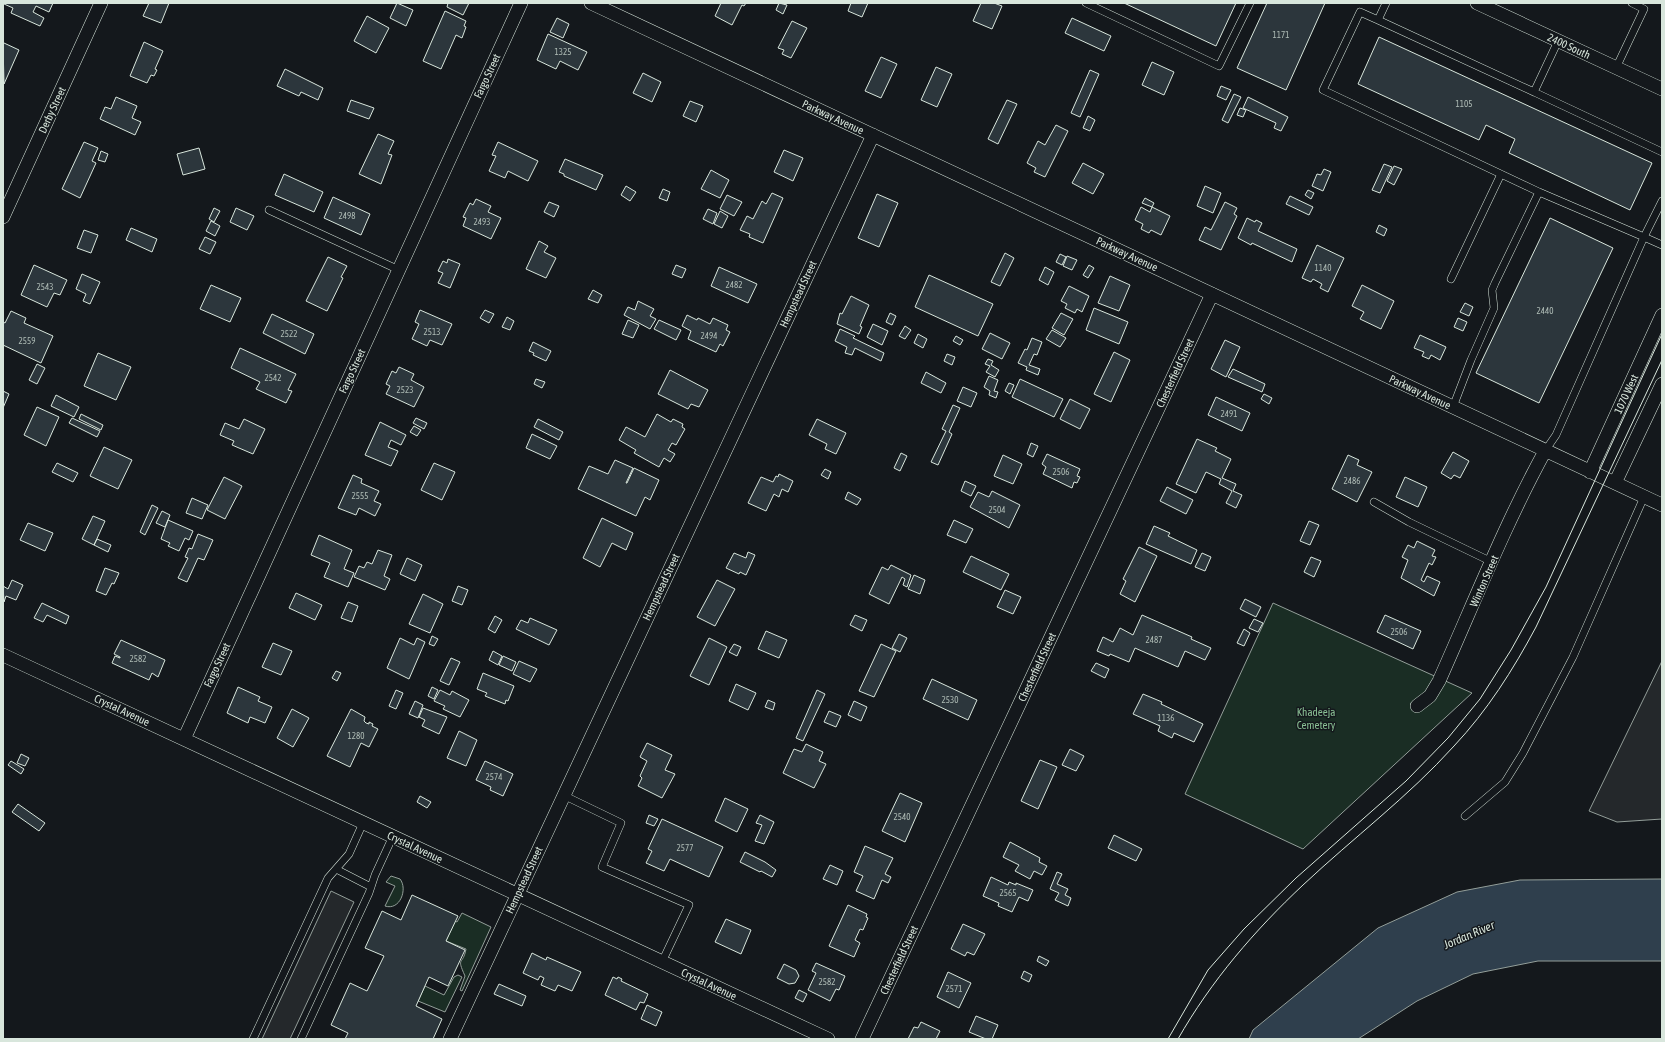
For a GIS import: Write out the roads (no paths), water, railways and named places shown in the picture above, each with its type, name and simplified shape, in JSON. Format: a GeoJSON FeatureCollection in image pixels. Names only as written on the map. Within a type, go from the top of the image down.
{"type":"FeatureCollection","features":[{"type":"Feature","properties":{"kind":"street","name":"Derby Street"},"geometry":{"type":"LineString","coordinates":[[3,217],[101,3]]}},
{"type":"Feature","properties":{"kind":"street","name":"Fargo Street"},"geometry":{"type":"LineString","coordinates":[[184,739],[521,3]]}},
{"type":"Feature","properties":{"kind":"street","name":"Parkway Avenue"},"geometry":{"type":"LineString","coordinates":[[591,3],[1662,506]]}},
{"type":"Feature","properties":{"kind":"street","name":"2400 South"},"geometry":{"type":"LineString","coordinates":[[1483,4],[1662,90]]}},
{"type":"Feature","properties":{"kind":"street","name":"Hempstead Street"},"geometry":{"type":"LineString","coordinates":[[450,1039],[873,135]]}},
{"type":"Feature","properties":{"kind":"street","name":"Chesterfield Street"},"geometry":{"type":"LineString","coordinates":[[862,1039],[1212,294]]}},
{"type":"Feature","properties":{"kind":"street","name":"1070 West"},"geometry":{"type":"LineString","coordinates":[[1590,472],[1662,315]]}},
{"type":"Feature","properties":{"kind":"street"},"geometry":{"type":"LineString","coordinates":[[1616,484],[1662,384]]}},
{"type":"Feature","properties":{"kind":"street","name":"Winton Street"},"geometry":{"type":"LineString","coordinates":[[1417,706],[1430,696],[1439,681],[1533,472],[1545,451]]}},
{"type":"Feature","properties":{"kind":"street","name":"Crystal Avenue"},"geometry":{"type":"LineString","coordinates":[[3,655],[828,1039]]}},
{"type":"Feature","properties":{"kind":"lane"},"geometry":{"type":"LineString","coordinates":[[1086,3],[1218,66],[1250,3]]}},
{"type":"Feature","properties":{"kind":"lane"},"geometry":{"type":"LineString","coordinates":[[1378,20],[1386,3]]}},
{"type":"Feature","properties":{"kind":"lane"},"geometry":{"type":"LineString","coordinates":[[1616,68],[1644,9],[1632,3]]}},
{"type":"Feature","properties":{"kind":"lane"},"geometry":{"type":"LineString","coordinates":[[1662,152],[1360,12],[1324,90],[1539,192],[1662,245]]}},
{"type":"Feature","properties":{"kind":"lane"},"geometry":{"type":"LineString","coordinates":[[1534,92],[1558,41]]}},
{"type":"Feature","properties":{"kind":"lane"},"geometry":{"type":"LineString","coordinates":[[1451,279],[1501,174]]}},
{"type":"Feature","properties":{"kind":"lane"},"geometry":{"type":"LineString","coordinates":[[1453,407],[1471,360],[1494,308],[1492,290],[1539,192]]}},
{"type":"Feature","properties":{"kind":"lane"},"geometry":{"type":"LineString","coordinates":[[1545,451],[1556,435],[1644,237],[1662,201]]}},
{"type":"Feature","properties":{"kind":"lane"},"geometry":{"type":"LineString","coordinates":[[269,210],[399,270]]}},
{"type":"Feature","properties":{"kind":"lane"},"geometry":{"type":"LineString","coordinates":[[1465,816],[1505,782],[1523,753],[1573,658],[1644,497]]}},
{"type":"Feature","properties":{"kind":"lane"},"geometry":{"type":"LineString","coordinates":[[1374,502],[1409,522],[1492,562]]}},
{"type":"Feature","properties":{"kind":"lane"},"geometry":{"type":"LineString","coordinates":[[564,795],[621,823],[602,867],[689,905],[662,962]]}},
{"type":"Feature","properties":{"kind":"lane"},"geometry":{"type":"LineString","coordinates":[[253,1039],[328,878],[349,854],[364,822]]}},
{"type":"Feature","properties":{"kind":"lane"},"geometry":{"type":"LineString","coordinates":[[301,1039],[393,836]]}},
{"type":"Feature","properties":{"kind":"lane"},"geometry":{"type":"LineString","coordinates":[[336,869],[371,887]]}},
{"type":"Feature","properties":{"kind":"water","name":"Jordan River"},"geometry":{"type":"Polygon","coordinates":[[[1662,879],[1662,961],[1538,961],[1473,974],[1417,1001],[1358,1039],[1249,1039],[1253,1030],[1378,928],[1457,892],[1520,880],[1662,879]]]}},
{"type":"Feature","properties":{"kind":"tram line"},"geometry":{"type":"LineString","coordinates":[[1168,1039],[1208,970],[1244,929],[1296,878],[1406,781],[1448,738],[1480,699],[1511,650],[1546,587],[1662,334]]}},
{"type":"Feature","properties":{"kind":"tram line"},"geometry":{"type":"LineString","coordinates":[[1178,1039],[1219,977],[1251,938],[1303,885],[1418,783],[1478,719],[1509,674],[1536,627],[1662,360]]}},
{"type":"Feature","properties":{"kind":"park label","name":"Khadeeja Cemetery"},"geometry":{"type":"Point","coordinates":[1316,718]}}]}
